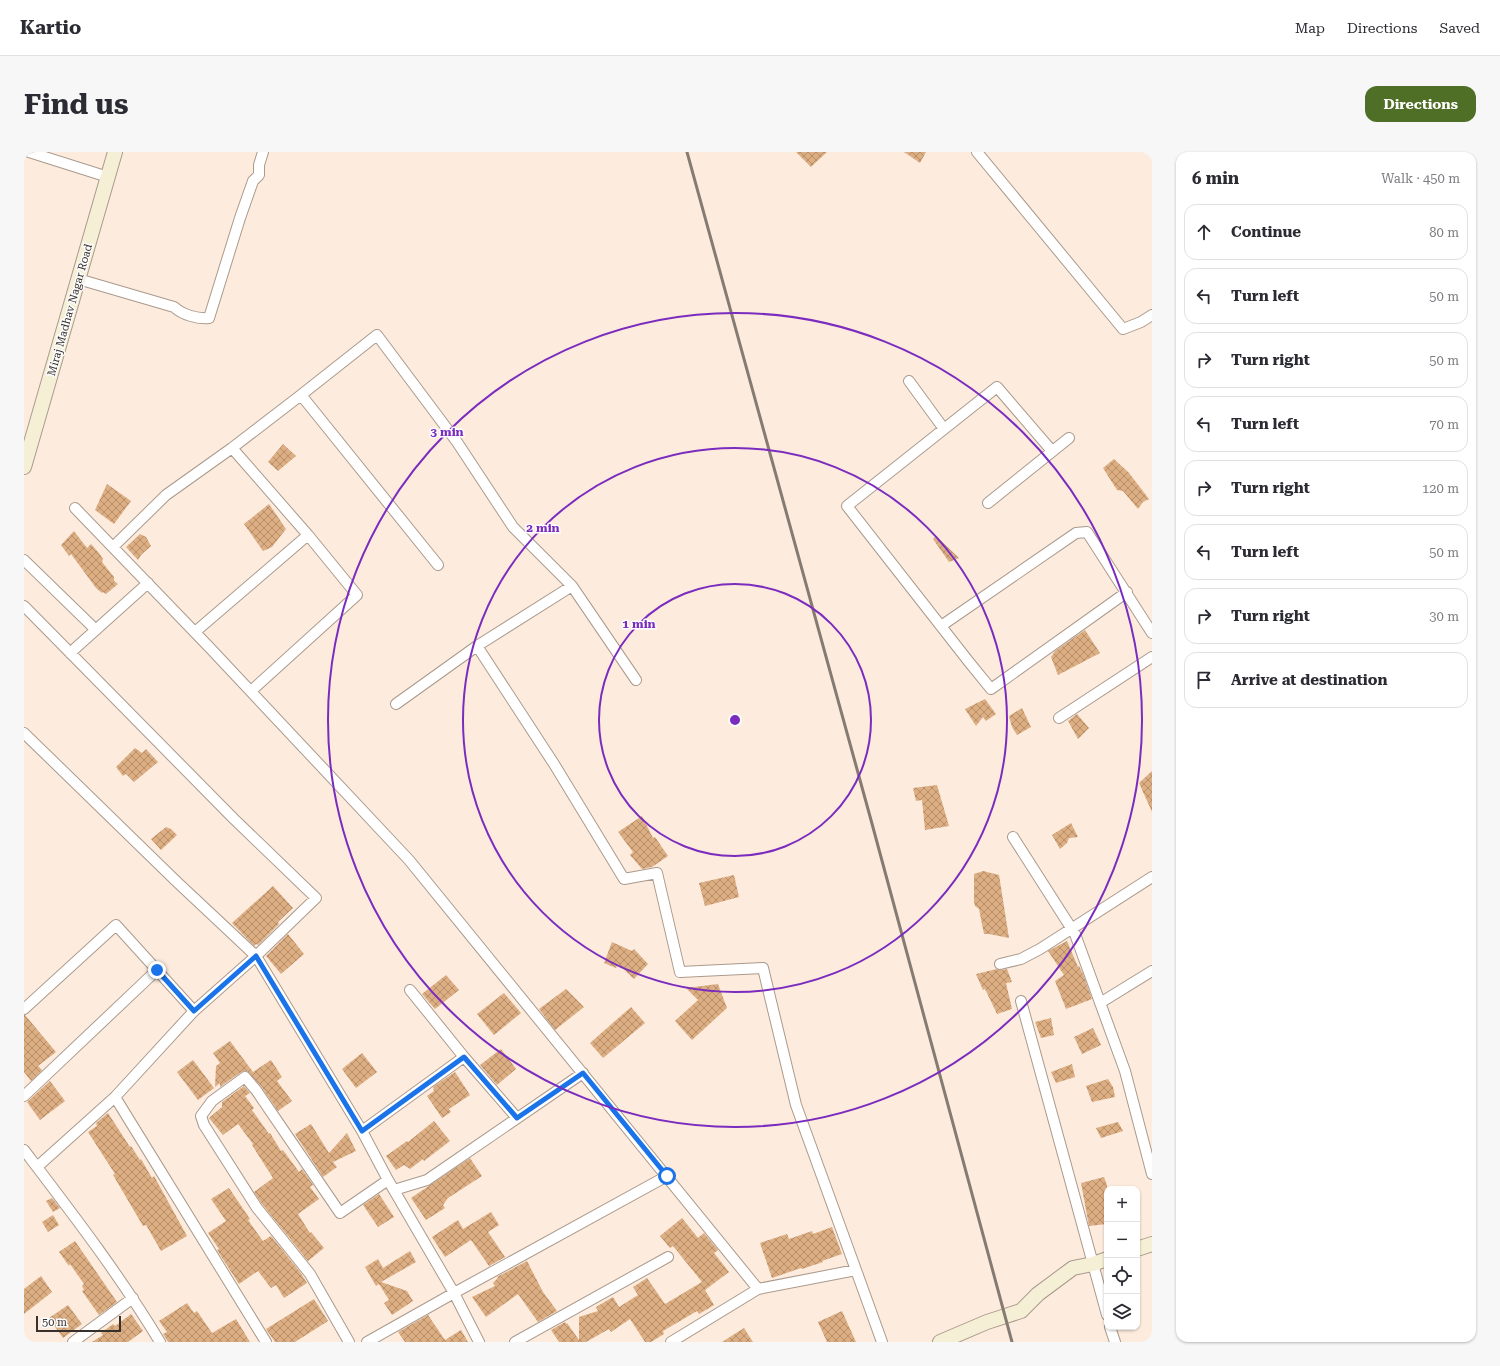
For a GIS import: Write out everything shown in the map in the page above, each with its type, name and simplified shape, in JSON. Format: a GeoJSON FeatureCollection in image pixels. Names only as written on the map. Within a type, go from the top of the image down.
{"type":"FeatureCollection","features":[{"type":"Feature","properties":{"kind":"street"},"geometry":{"type":"LineString","coordinates":[[29,152],[108,178]]}},
{"type":"Feature","properties":{"kind":"street","name":"Miraj Madhav Nagar Road"},"geometry":{"type":"LineString","coordinates":[[24,467],[115,152]]}},
{"type":"Feature","properties":{"kind":"street"},"geometry":{"type":"LineString","coordinates":[[78,279],[174,307],[181,313],[203,319],[209,318],[240,218],[253,181],[259,175],[259,165],[263,152]]}},
{"type":"Feature","properties":{"kind":"street"},"geometry":{"type":"LineString","coordinates":[[977,152],[1123,329],[1141,322],[1152,315]]}},
{"type":"Feature","properties":{"kind":"street"},"geometry":{"type":"LineString","coordinates":[[113,547],[166,495],[232,448],[377,335],[457,442],[513,527],[572,586],[636,680]]}},
{"type":"Feature","properties":{"kind":"street"},"geometry":{"type":"LineString","coordinates":[[909,382],[944,429]]}},
{"type":"Feature","properties":{"kind":"street"},"geometry":{"type":"LineString","coordinates":[[1052,451],[997,386],[847,506],[991,689],[1127,592]]}},
{"type":"Feature","properties":{"kind":"street"},"geometry":{"type":"LineString","coordinates":[[301,395],[438,565]]}},
{"type":"Feature","properties":{"kind":"street"},"geometry":{"type":"LineString","coordinates":[[988,503],[1069,438]]}},
{"type":"Feature","properties":{"kind":"street"},"geometry":{"type":"LineString","coordinates":[[232,448],[308,535],[357,595],[251,691]]}},
{"type":"Feature","properties":{"kind":"street"},"geometry":{"type":"LineString","coordinates":[[76,508],[251,691],[409,860],[758,1289]]}},
{"type":"Feature","properties":{"kind":"street"},"geometry":{"type":"LineString","coordinates":[[941,626],[1076,533],[1087,532],[1152,633]]}},
{"type":"Feature","properties":{"kind":"street"},"geometry":{"type":"LineString","coordinates":[[195,632],[308,535]]}},
{"type":"Feature","properties":{"kind":"street"},"geometry":{"type":"LineString","coordinates":[[24,560],[96,630]]}},
{"type":"Feature","properties":{"kind":"street"},"geometry":{"type":"LineString","coordinates":[[70,653],[148,583]]}},
{"type":"Feature","properties":{"kind":"street"},"geometry":{"type":"LineString","coordinates":[[396,704],[477,646],[572,586]]}},
{"type":"Feature","properties":{"kind":"street"},"geometry":{"type":"LineString","coordinates":[[24,606],[234,819],[316,898],[256,956],[194,1011],[115,1097],[37,1167]]}},
{"type":"Feature","properties":{"kind":"street"},"geometry":{"type":"LineString","coordinates":[[477,646],[554,764],[624,879],[657,873],[680,972],[762,968],[796,1105],[882,1342]]}},
{"type":"Feature","properties":{"kind":"street"},"geometry":{"type":"LineString","coordinates":[[1059,718],[1152,657]]}},
{"type":"Feature","properties":{"kind":"street"},"geometry":{"type":"LineString","coordinates":[[24,733],[177,882],[256,956],[362,1131],[388,1180],[454,1293],[479,1342]]}},
{"type":"Feature","properties":{"kind":"street"},"geometry":{"type":"LineString","coordinates":[[1014,837],[1075,934],[1147,1136],[1152,1174]]}},
{"type":"Feature","properties":{"kind":"street"},"geometry":{"type":"LineString","coordinates":[[1000,964],[1021,959],[1152,877]]}},
{"type":"Feature","properties":{"kind":"street"},"geometry":{"type":"LineString","coordinates":[[24,1009],[116,925],[194,1011]]}},
{"type":"Feature","properties":{"kind":"street"},"geometry":{"type":"LineString","coordinates":[[24,1096],[157,970]]}},
{"type":"Feature","properties":{"kind":"street"},"geometry":{"type":"LineString","coordinates":[[1100,1003],[1152,971]]}},
{"type":"Feature","properties":{"kind":"street"},"geometry":{"type":"LineString","coordinates":[[410,990],[464,1057],[517,1118]]}},
{"type":"Feature","properties":{"kind":"street"},"geometry":{"type":"LineString","coordinates":[[1020,1001],[1104,1304]]}},
{"type":"Feature","properties":{"kind":"street"},"geometry":{"type":"LineString","coordinates":[[362,1131],[464,1057]]}},
{"type":"Feature","properties":{"kind":"street"},"geometry":{"type":"LineString","coordinates":[[394,1190],[427,1180],[583,1073]]}},
{"type":"Feature","properties":{"kind":"street"},"geometry":{"type":"LineString","coordinates":[[349,1342],[310,1274],[257,1208],[204,1125],[201,1116],[212,1101],[244,1076],[256,1090],[340,1213],[388,1180]]}},
{"type":"Feature","properties":{"kind":"street"},"geometry":{"type":"LineString","coordinates":[[115,1097],[266,1342]]}},
{"type":"Feature","properties":{"kind":"street"},"geometry":{"type":"LineString","coordinates":[[24,1150],[85,1228],[133,1298],[160,1342]]}},
{"type":"Feature","properties":{"kind":"street"},"geometry":{"type":"LineString","coordinates":[[367,1342],[667,1176]]}},
{"type":"Feature","properties":{"kind":"street"},"geometry":{"type":"LineString","coordinates":[[1140,1248],[1152,1244]]}},
{"type":"Feature","properties":{"kind":"street"},"geometry":{"type":"LineString","coordinates":[[515,1342],[668,1257]]}},
{"type":"Feature","properties":{"kind":"street"},"geometry":{"type":"LineString","coordinates":[[943,1341],[986,1322],[1020,1311],[1038,1294],[1073,1268],[1104,1261]]}},
{"type":"Feature","properties":{"kind":"street"},"geometry":{"type":"LineString","coordinates":[[671,1342],[758,1289],[856,1270]]}},
{"type":"Feature","properties":{"kind":"street"},"geometry":{"type":"LineString","coordinates":[[73,1342],[133,1298]]}},
{"type":"Feature","properties":{"kind":"street"},"geometry":{"type":"LineString","coordinates":[[1111,1330],[1115,1342]]}},
{"type":"Feature","properties":{"kind":"building"},"geometry":{"type":"Polygon","coordinates":[[[796,152],[827,152],[811,167],[796,152]]]}},
{"type":"Feature","properties":{"kind":"building"},"geometry":{"type":"Polygon","coordinates":[[[904,152],[926,152],[920,163],[904,152]]]}},
{"type":"Feature","properties":{"kind":"building"},"geometry":{"type":"Polygon","coordinates":[[[283,444],[296,456],[278,471],[268,462],[283,444]]]}},
{"type":"Feature","properties":{"kind":"building"},"geometry":{"type":"Polygon","coordinates":[[[1114,459],[1129,473],[1149,499],[1143,502],[1138,509],[1123,491],[1117,490],[1103,468],[1114,459]]]}},
{"type":"Feature","properties":{"kind":"building"},"geometry":{"type":"Polygon","coordinates":[[[107,484],[131,501],[114,524],[95,510],[107,484]]]}},
{"type":"Feature","properties":{"kind":"building"},"geometry":{"type":"Polygon","coordinates":[[[269,504],[286,529],[272,547],[263,551],[244,524],[269,504]]]}},
{"type":"Feature","properties":{"kind":"building"},"geometry":{"type":"Polygon","coordinates":[[[74,531],[87,548],[91,544],[99,553],[103,559],[102,562],[114,577],[114,581],[118,584],[106,594],[103,592],[102,593],[96,588],[71,554],[69,556],[61,545],[74,531]]]}},
{"type":"Feature","properties":{"kind":"building"},"geometry":{"type":"Polygon","coordinates":[[[140,534],[146,537],[151,546],[141,555],[138,560],[126,547],[140,534]]]}},
{"type":"Feature","properties":{"kind":"building"},"geometry":{"type":"Polygon","coordinates":[[[936,536],[959,558],[949,562],[933,539],[936,536]]]}},
{"type":"Feature","properties":{"kind":"building"},"geometry":{"type":"Polygon","coordinates":[[[1085,630],[1100,653],[1058,675],[1051,657],[1055,651],[1085,630]]]}},
{"type":"Feature","properties":{"kind":"building"},"geometry":{"type":"Polygon","coordinates":[[[985,699],[996,714],[986,721],[983,717],[976,726],[965,709],[985,699]]]}},
{"type":"Feature","properties":{"kind":"building"},"geometry":{"type":"Polygon","coordinates":[[[1022,708],[1031,727],[1017,735],[1012,727],[1009,716],[1022,708]]]}},
{"type":"Feature","properties":{"kind":"building"},"geometry":{"type":"Polygon","coordinates":[[[1077,714],[1089,728],[1078,739],[1068,721],[1077,714]]]}},
{"type":"Feature","properties":{"kind":"building"},"geometry":{"type":"Polygon","coordinates":[[[135,748],[142,753],[146,749],[158,762],[134,782],[126,774],[123,776],[116,767],[135,748]]]}},
{"type":"Feature","properties":{"kind":"building"},"geometry":{"type":"Polygon","coordinates":[[[1152,771],[1152,812],[1139,783],[1152,771]]]}},
{"type":"Feature","properties":{"kind":"building"},"geometry":{"type":"Polygon","coordinates":[[[937,785],[949,826],[925,830],[922,800],[916,801],[913,788],[937,785]]]}},
{"type":"Feature","properties":{"kind":"building"},"geometry":{"type":"Polygon","coordinates":[[[642,816],[653,838],[655,837],[668,856],[652,867],[642,869],[630,855],[633,852],[618,832],[642,816]]]}},
{"type":"Feature","properties":{"kind":"building"},"geometry":{"type":"Polygon","coordinates":[[[1071,823],[1078,837],[1069,838],[1067,843],[1060,849],[1052,835],[1071,823]]]}},
{"type":"Feature","properties":{"kind":"building"},"geometry":{"type":"Polygon","coordinates":[[[166,827],[171,829],[177,835],[161,850],[151,839],[166,827]]]}},
{"type":"Feature","properties":{"kind":"building"},"geometry":{"type":"Polygon","coordinates":[[[983,871],[999,875],[1009,938],[984,934],[979,909],[975,906],[974,902],[974,874],[983,871]]]}},
{"type":"Feature","properties":{"kind":"building"},"geometry":{"type":"Polygon","coordinates":[[[734,875],[739,897],[705,906],[699,883],[734,875]]]}},
{"type":"Feature","properties":{"kind":"building"},"geometry":{"type":"Polygon","coordinates":[[[273,886],[293,908],[278,922],[279,924],[258,945],[256,944],[254,946],[232,923],[273,886]]]}},
{"type":"Feature","properties":{"kind":"building"},"geometry":{"type":"Polygon","coordinates":[[[288,934],[304,954],[281,974],[266,956],[288,934]]]}},
{"type":"Feature","properties":{"kind":"building"},"geometry":{"type":"Polygon","coordinates":[[[1067,941],[1078,967],[1079,966],[1083,974],[1092,999],[1066,1009],[1055,981],[1064,975],[1048,951],[1067,941]]]}},
{"type":"Feature","properties":{"kind":"building"},"geometry":{"type":"Polygon","coordinates":[[[612,942],[632,951],[634,949],[648,964],[634,979],[618,964],[616,968],[604,963],[612,942]]]}},
{"type":"Feature","properties":{"kind":"building"},"geometry":{"type":"Polygon","coordinates":[[[997,969],[1007,969],[1012,982],[1006,983],[1012,1009],[997,1014],[985,989],[983,990],[976,974],[997,969]]]}},
{"type":"Feature","properties":{"kind":"building"},"geometry":{"type":"Polygon","coordinates":[[[446,975],[459,990],[435,1009],[422,994],[446,975]]]}},
{"type":"Feature","properties":{"kind":"building"},"geometry":{"type":"Polygon","coordinates":[[[718,984],[727,1008],[692,1040],[675,1021],[698,1000],[686,988],[718,984]]]}},
{"type":"Feature","properties":{"kind":"building"},"geometry":{"type":"Polygon","coordinates":[[[566,989],[584,1007],[555,1030],[539,1009],[566,989]]]}},
{"type":"Feature","properties":{"kind":"building"},"geometry":{"type":"Polygon","coordinates":[[[504,993],[521,1013],[494,1035],[477,1014],[504,993]]]}},
{"type":"Feature","properties":{"kind":"building"},"geometry":{"type":"Polygon","coordinates":[[[631,1007],[645,1023],[603,1058],[590,1043],[631,1007]]]}},
{"type":"Feature","properties":{"kind":"building"},"geometry":{"type":"Polygon","coordinates":[[[24,1015],[56,1052],[38,1066],[42,1070],[31,1081],[24,1072],[24,1015]]]}},
{"type":"Feature","properties":{"kind":"building"},"geometry":{"type":"Polygon","coordinates":[[[1051,1018],[1054,1035],[1041,1038],[1035,1022],[1051,1018]]]}},
{"type":"Feature","properties":{"kind":"building"},"geometry":{"type":"Polygon","coordinates":[[[1093,1028],[1101,1045],[1082,1054],[1074,1037],[1093,1028]]]}},
{"type":"Feature","properties":{"kind":"building"},"geometry":{"type":"Polygon","coordinates":[[[230,1041],[253,1072],[271,1060],[282,1077],[277,1081],[292,1101],[278,1111],[261,1086],[247,1071],[241,1072],[220,1087],[220,1083],[215,1087],[216,1066],[220,1063],[213,1053],[230,1041]]]}},
{"type":"Feature","properties":{"kind":"building"},"geometry":{"type":"Polygon","coordinates":[[[501,1049],[516,1069],[497,1085],[480,1065],[501,1049]]]}},
{"type":"Feature","properties":{"kind":"building"},"geometry":{"type":"Polygon","coordinates":[[[362,1053],[377,1072],[356,1088],[342,1069],[362,1053]]]}},
{"type":"Feature","properties":{"kind":"building"},"geometry":{"type":"Polygon","coordinates":[[[193,1060],[214,1088],[198,1100],[177,1072],[193,1060]]]}},
{"type":"Feature","properties":{"kind":"building"},"geometry":{"type":"Polygon","coordinates":[[[1072,1064],[1075,1077],[1056,1083],[1051,1072],[1072,1064]]]}},
{"type":"Feature","properties":{"kind":"building"},"geometry":{"type":"Polygon","coordinates":[[[455,1072],[470,1095],[449,1109],[451,1112],[442,1118],[427,1096],[434,1091],[433,1087],[455,1072]]]}},
{"type":"Feature","properties":{"kind":"building"},"geometry":{"type":"Polygon","coordinates":[[[1108,1079],[1113,1087],[1115,1097],[1092,1102],[1086,1086],[1108,1079]]]}},
{"type":"Feature","properties":{"kind":"building"},"geometry":{"type":"Polygon","coordinates":[[[50,1081],[65,1101],[40,1120],[27,1102],[50,1081]]]}},
{"type":"Feature","properties":{"kind":"building"},"geometry":{"type":"Polygon","coordinates":[[[244,1086],[250,1093],[245,1096],[254,1108],[252,1110],[269,1134],[270,1133],[281,1151],[283,1150],[299,1172],[302,1169],[313,1185],[310,1187],[319,1199],[298,1214],[310,1233],[311,1232],[324,1248],[308,1261],[254,1192],[273,1178],[252,1145],[253,1144],[238,1124],[223,1135],[209,1118],[222,1107],[222,1102],[244,1086]]]}},
{"type":"Feature","properties":{"kind":"building"},"geometry":{"type":"Polygon","coordinates":[[[108,1113],[130,1147],[131,1146],[140,1160],[141,1159],[152,1178],[154,1176],[187,1236],[161,1251],[146,1225],[143,1226],[113,1175],[115,1174],[88,1132],[97,1126],[96,1123],[108,1113]]]}},
{"type":"Feature","properties":{"kind":"building"},"geometry":{"type":"Polygon","coordinates":[[[434,1121],[450,1141],[424,1161],[423,1159],[410,1169],[404,1165],[396,1170],[386,1156],[407,1141],[408,1142],[434,1121]]]}},
{"type":"Feature","properties":{"kind":"building"},"geometry":{"type":"Polygon","coordinates":[[[1118,1122],[1123,1131],[1101,1138],[1096,1128],[1118,1122]]]}},
{"type":"Feature","properties":{"kind":"building"},"geometry":{"type":"Polygon","coordinates":[[[311,1124],[329,1153],[347,1133],[356,1151],[333,1162],[337,1167],[323,1177],[295,1134],[311,1124]]]}},
{"type":"Feature","properties":{"kind":"building"},"geometry":{"type":"Polygon","coordinates":[[[470,1158],[482,1176],[448,1198],[443,1205],[445,1208],[426,1220],[411,1198],[470,1158]]]}},
{"type":"Feature","properties":{"kind":"building"},"geometry":{"type":"Polygon","coordinates":[[[1104,1177],[1107,1186],[1104,1186],[1104,1224],[1089,1226],[1081,1183],[1104,1177]]]}},
{"type":"Feature","properties":{"kind":"building"},"geometry":{"type":"Polygon","coordinates":[[[229,1188],[250,1219],[248,1220],[263,1241],[271,1236],[307,1283],[284,1298],[276,1285],[271,1288],[258,1271],[239,1284],[208,1233],[226,1221],[211,1199],[229,1188]]]}},
{"type":"Feature","properties":{"kind":"building"},"geometry":{"type":"Polygon","coordinates":[[[379,1194],[394,1217],[378,1227],[363,1205],[379,1194]]]}},
{"type":"Feature","properties":{"kind":"building"},"geometry":{"type":"Polygon","coordinates":[[[52,1198],[60,1208],[53,1212],[46,1201],[52,1198]]]}},
{"type":"Feature","properties":{"kind":"building"},"geometry":{"type":"Polygon","coordinates":[[[491,1212],[499,1225],[488,1232],[505,1257],[489,1266],[471,1240],[445,1257],[432,1237],[458,1220],[463,1229],[491,1212]]]}},
{"type":"Feature","properties":{"kind":"building"},"geometry":{"type":"Polygon","coordinates":[[[53,1215],[59,1225],[48,1232],[42,1222],[53,1215]]]}},
{"type":"Feature","properties":{"kind":"building"},"geometry":{"type":"Polygon","coordinates":[[[682,1218],[698,1238],[704,1233],[718,1250],[714,1253],[729,1272],[705,1290],[714,1305],[699,1314],[697,1311],[663,1331],[664,1334],[651,1342],[645,1342],[630,1319],[611,1332],[609,1329],[586,1342],[559,1342],[551,1330],[565,1322],[579,1340],[579,1317],[598,1311],[596,1307],[613,1297],[619,1307],[638,1295],[633,1287],[647,1278],[665,1304],[702,1282],[673,1246],[670,1248],[660,1236],[682,1218]]]}},
{"type":"Feature","properties":{"kind":"building"},"geometry":{"type":"Polygon","coordinates":[[[832,1227],[842,1254],[822,1261],[823,1262],[772,1278],[760,1243],[787,1234],[789,1239],[812,1231],[813,1234],[832,1227]]]}},
{"type":"Feature","properties":{"kind":"building"},"geometry":{"type":"Polygon","coordinates":[[[75,1241],[117,1302],[99,1315],[82,1291],[84,1290],[82,1286],[84,1284],[70,1264],[69,1266],[59,1252],[75,1241]]]}},
{"type":"Feature","properties":{"kind":"building"},"geometry":{"type":"Polygon","coordinates":[[[410,1251],[416,1262],[381,1282],[407,1291],[413,1301],[392,1315],[384,1303],[389,1300],[379,1284],[376,1286],[365,1267],[378,1259],[383,1268],[410,1251]]]}},
{"type":"Feature","properties":{"kind":"building"},"geometry":{"type":"Polygon","coordinates":[[[527,1261],[543,1292],[557,1311],[538,1322],[518,1294],[486,1317],[472,1297],[495,1286],[493,1283],[498,1278],[497,1277],[527,1261]]]}},
{"type":"Feature","properties":{"kind":"building"},"geometry":{"type":"Polygon","coordinates":[[[41,1276],[52,1292],[24,1314],[24,1289],[41,1276]]]}},
{"type":"Feature","properties":{"kind":"building"},"geometry":{"type":"Polygon","coordinates":[[[314,1299],[328,1321],[295,1342],[275,1342],[266,1329],[314,1299]]]}},
{"type":"Feature","properties":{"kind":"building"},"geometry":{"type":"Polygon","coordinates":[[[187,1303],[194,1313],[197,1311],[212,1333],[236,1319],[250,1342],[168,1342],[163,1334],[167,1332],[159,1321],[187,1303]]]}},
{"type":"Feature","properties":{"kind":"building"},"geometry":{"type":"Polygon","coordinates":[[[68,1305],[82,1324],[63,1338],[49,1318],[68,1305]]]}},
{"type":"Feature","properties":{"kind":"building"},"geometry":{"type":"Polygon","coordinates":[[[842,1311],[856,1342],[827,1342],[818,1322],[842,1311]]]}},
{"type":"Feature","properties":{"kind":"building"},"geometry":{"type":"Polygon","coordinates":[[[131,1314],[143,1331],[128,1342],[92,1342],[103,1335],[101,1333],[113,1324],[115,1326],[131,1314]]]}},
{"type":"Feature","properties":{"kind":"building"},"geometry":{"type":"Polygon","coordinates":[[[428,1315],[445,1340],[461,1330],[468,1342],[405,1342],[398,1332],[428,1315]]]}},
{"type":"Feature","properties":{"kind":"building"},"geometry":{"type":"Polygon","coordinates":[[[744,1328],[753,1342],[722,1342],[744,1328]]]}},
{"type":"Feature","properties":{"kind":"railway"},"geometry":{"type":"LineString","coordinates":[[687,152],[871,820],[1012,1342]]}},
{"type":"Feature","properties":{"kind":"route"},"geometry":{"type":"LineString","coordinates":[[157,970],[194,1011],[256,956],[362,1131],[464,1057],[517,1118],[583,1073],[667,1176]]}}]}
